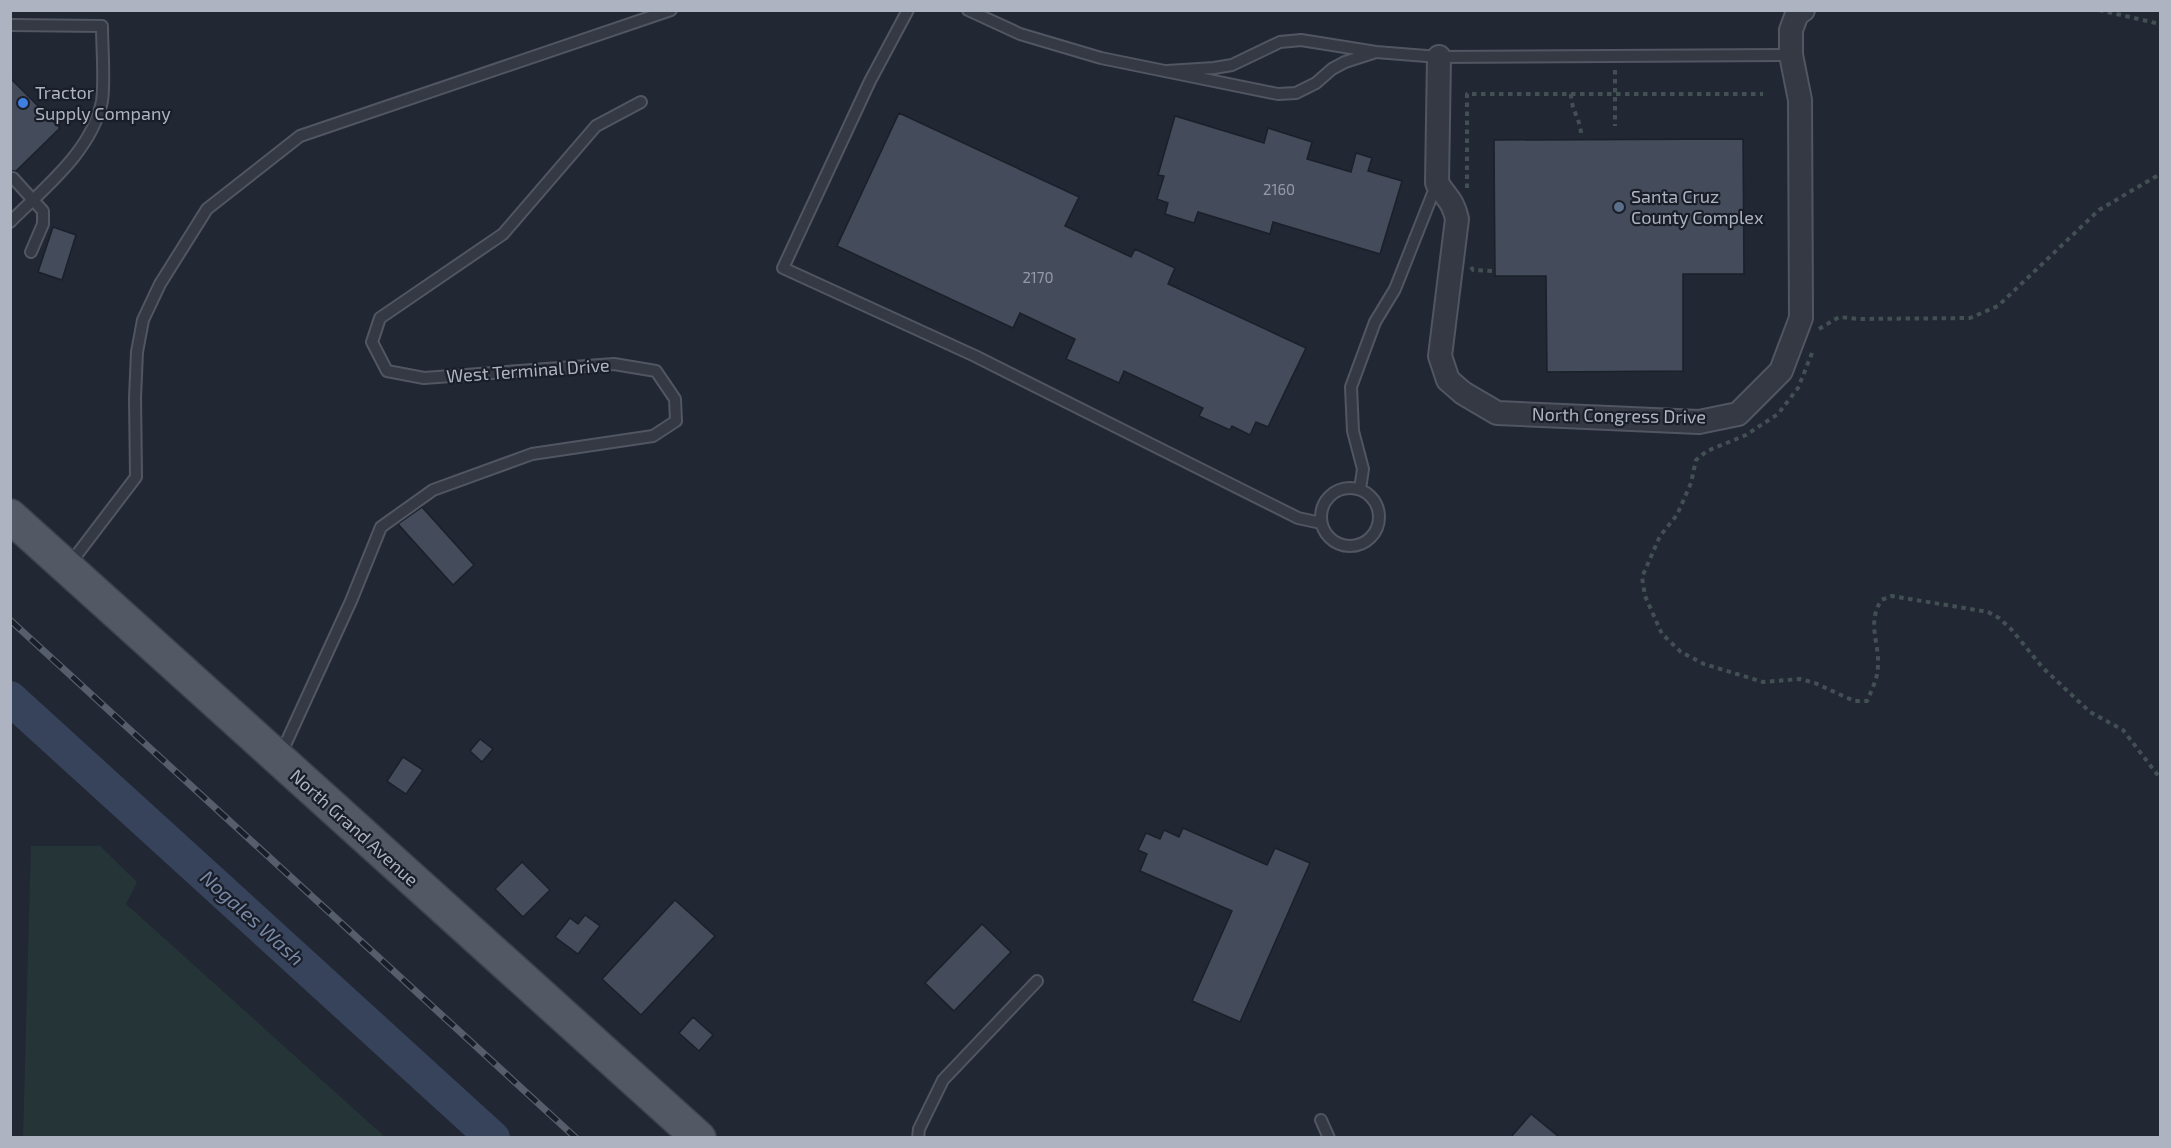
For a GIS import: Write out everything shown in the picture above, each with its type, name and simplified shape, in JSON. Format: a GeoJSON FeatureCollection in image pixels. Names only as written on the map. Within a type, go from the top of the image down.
{"type":"FeatureCollection","features":[{"type":"Feature","properties":{"kind":"main road","name":"North Grand Avenue"},"geometry":{"type":"LineString","coordinates":[[10,516],[278,760],[699,1137]]}},
{"type":"Feature","properties":{"kind":"street","name":"North Congress Drive"},"geometry":{"type":"LineString","coordinates":[[1437,183],[1444,195],[1454,204],[1457,219],[1440,356],[1448,380],[1463,393],[1497,413],[1699,422],[1738,414],[1781,371],[1801,318],[1800,100],[1791,55],[1791,30],[1797,14],[1803,10]]}},
{"type":"Feature","properties":{"kind":"street"},"geometry":{"type":"LineString","coordinates":[[1437,183],[1438,57]]}},
{"type":"Feature","properties":{"kind":"lane"},"geometry":{"type":"LineString","coordinates":[[67,568],[136,477],[137,352],[143,320],[160,284],[207,209],[300,136],[671,10]]}},
{"type":"Feature","properties":{"kind":"lane"},"geometry":{"type":"LineString","coordinates":[[908,10],[870,81],[783,268],[975,356],[1298,518],[1321,523]]}},
{"type":"Feature","properties":{"kind":"lane"},"geometry":{"type":"LineString","coordinates":[[968,10],[1020,34],[1101,58],[1278,94],[1296,93],[1316,83],[1332,69],[1345,62],[1376,52]]}},
{"type":"Feature","properties":{"kind":"lane"},"geometry":{"type":"LineString","coordinates":[[10,25],[102,26],[102,100],[93,128],[71,161],[10,222]]}},
{"type":"Feature","properties":{"kind":"lane"},"geometry":{"type":"LineString","coordinates":[[1167,71],[1232,65],[1280,42],[1300,40],[1376,52],[1438,57],[1791,55]]}},
{"type":"Feature","properties":{"kind":"lane","name":"West Terminal Drive"},"geometry":{"type":"LineString","coordinates":[[278,760],[351,602],[381,527],[433,490],[532,454],[653,436],[676,421],[675,399],[656,371],[614,364],[424,378],[387,371],[372,342],[381,318],[503,234],[596,126],[641,102]]}},
{"type":"Feature","properties":{"kind":"lane"},"geometry":{"type":"LineString","coordinates":[[13,178],[43,210],[43,224],[31,252]]}},
{"type":"Feature","properties":{"kind":"lane"},"geometry":{"type":"LineString","coordinates":[[1360,489],[1363,469],[1353,431],[1351,387],[1375,322],[1395,289],[1437,183]]}},
{"type":"Feature","properties":{"kind":"lane"},"geometry":{"type":"LineString","coordinates":[[1352,487],[1360,489],[1375,501],[1380,519],[1378,529],[1365,543],[1347,546],[1330,539],[1324,531],[1321,523],[1323,505],[1334,492],[1352,487]]}},
{"type":"Feature","properties":{"kind":"lane"},"geometry":{"type":"LineString","coordinates":[[918,1137],[919,1129],[944,1080],[1037,981]]}},
{"type":"Feature","properties":{"kind":"lane"},"geometry":{"type":"LineString","coordinates":[[1321,1120],[1329,1137]]}},
{"type":"Feature","properties":{"kind":"path"},"geometry":{"type":"LineString","coordinates":[[2099,10],[2160,24]]}},
{"type":"Feature","properties":{"kind":"path"},"geometry":{"type":"LineString","coordinates":[[1615,56],[1615,126]]}},
{"type":"Feature","properties":{"kind":"path"},"geometry":{"type":"LineString","coordinates":[[1467,190],[1467,94],[1763,94]]}},
{"type":"Feature","properties":{"kind":"path"},"geometry":{"type":"LineString","coordinates":[[1571,94],[1571,107],[1582,126],[1581,137]]}},
{"type":"Feature","properties":{"kind":"path"},"geometry":{"type":"LineString","coordinates":[[1816,339],[1819,328],[1839,318],[1859,320],[1970,318],[1998,306],[2099,210],[2160,174]]}},
{"type":"Feature","properties":{"kind":"path"},"geometry":{"type":"LineString","coordinates":[[1467,261],[1473,270],[1493,271]]}},
{"type":"Feature","properties":{"kind":"path"},"geometry":{"type":"LineString","coordinates":[[1813,351],[1798,388],[1778,414],[1746,435],[1707,451],[1696,460],[1690,483],[1677,515],[1660,536],[1642,577],[1645,596],[1662,634],[1680,652],[1704,664],[1763,682],[1800,679],[1815,683],[1854,701],[1867,701],[1877,678],[1878,651],[1873,632],[1874,619],[1881,600],[1892,596],[1988,612],[2011,629],[2043,668],[2091,712],[2123,730],[2160,778]]}},
{"type":"Feature","properties":{"kind":"shaded area"},"geometry":{"type":"Polygon","coordinates":[[[31,846],[100,846],[137,882],[126,904],[385,1137],[23,1137],[31,846]]]}},
{"type":"Feature","properties":{"kind":"building","name":"Tractor Supply Company"},"geometry":{"type":"Polygon","coordinates":[[[10,78],[60,128],[16,171],[10,171],[10,78]]]}},
{"type":"Feature","properties":{"kind":"building"},"geometry":{"type":"Polygon","coordinates":[[[899,113],[1079,197],[1065,226],[1131,257],[1135,249],[1175,268],[1168,284],[1306,348],[1268,427],[1256,422],[1250,435],[1232,426],[1230,430],[1199,416],[1203,408],[1124,371],[1119,383],[1066,359],[1075,339],[1020,313],[1013,328],[837,246],[899,113]]]}},
{"type":"Feature","properties":{"kind":"building"},"geometry":{"type":"Polygon","coordinates":[[[1175,116],[1264,143],[1268,128],[1312,142],[1307,159],[1351,172],[1356,153],[1372,158],[1368,171],[1402,181],[1380,254],[1273,222],[1270,234],[1198,212],[1194,223],[1165,214],[1168,203],[1157,199],[1164,176],[1158,175],[1175,116]]]}},
{"type":"Feature","properties":{"kind":"building","name":"Santa Cruz County Complex"},"geometry":{"type":"Polygon","coordinates":[[[1743,139],[1744,274],[1683,274],[1683,371],[1547,372],[1546,276],[1495,276],[1494,140],[1743,139]]]}},
{"type":"Feature","properties":{"kind":"building"},"geometry":{"type":"Polygon","coordinates":[[[53,227],[76,235],[62,280],[38,272],[53,227]]]}},
{"type":"Feature","properties":{"kind":"building"},"geometry":{"type":"Polygon","coordinates":[[[422,507],[474,565],[453,585],[398,524],[422,507]]]}},
{"type":"Feature","properties":{"kind":"building"},"geometry":{"type":"Polygon","coordinates":[[[480,739],[493,749],[482,762],[470,751],[480,739]]]}},
{"type":"Feature","properties":{"kind":"building"},"geometry":{"type":"Polygon","coordinates":[[[403,757],[423,770],[406,794],[387,781],[403,757]]]}},
{"type":"Feature","properties":{"kind":"building"},"geometry":{"type":"Polygon","coordinates":[[[1183,828],[1267,865],[1275,848],[1310,863],[1240,1022],[1192,1001],[1232,911],[1140,871],[1147,854],[1138,850],[1146,833],[1160,839],[1164,830],[1179,837],[1183,828]]]}},
{"type":"Feature","properties":{"kind":"building"},"geometry":{"type":"Polygon","coordinates":[[[522,862],[550,890],[523,917],[495,889],[522,862]]]}},
{"type":"Feature","properties":{"kind":"building"},"geometry":{"type":"Polygon","coordinates":[[[675,900],[715,936],[641,1015],[602,979],[675,900]]]}},
{"type":"Feature","properties":{"kind":"building"},"geometry":{"type":"Polygon","coordinates":[[[585,915],[600,926],[578,954],[555,937],[570,918],[578,924],[585,915]]]}},
{"type":"Feature","properties":{"kind":"building"},"geometry":{"type":"Polygon","coordinates":[[[982,924],[1011,952],[954,1011],[925,983],[982,924]]]}},
{"type":"Feature","properties":{"kind":"building"},"geometry":{"type":"Polygon","coordinates":[[[693,1017],[713,1035],[699,1051],[679,1033],[693,1017]]]}},
{"type":"Feature","properties":{"kind":"building"},"geometry":{"type":"Polygon","coordinates":[[[1531,1114],[1559,1137],[1511,1137],[1531,1114]]]}},
{"type":"Feature","properties":{"kind":"waterway","name":"Nogales Wash"},"geometry":{"type":"LineString","coordinates":[[10,698],[493,1138]]}},
{"type":"Feature","properties":{"kind":"railway"},"geometry":{"type":"LineString","coordinates":[[10,620],[576,1138]]}},
{"type":"Feature","properties":{"kind":"place","name":"Tractor Supply Company"},"geometry":{"type":"Point","coordinates":[23,103]}},
{"type":"Feature","properties":{"kind":"place","name":"Santa Cruz County Complex"},"geometry":{"type":"Point","coordinates":[1619,207]}}]}
